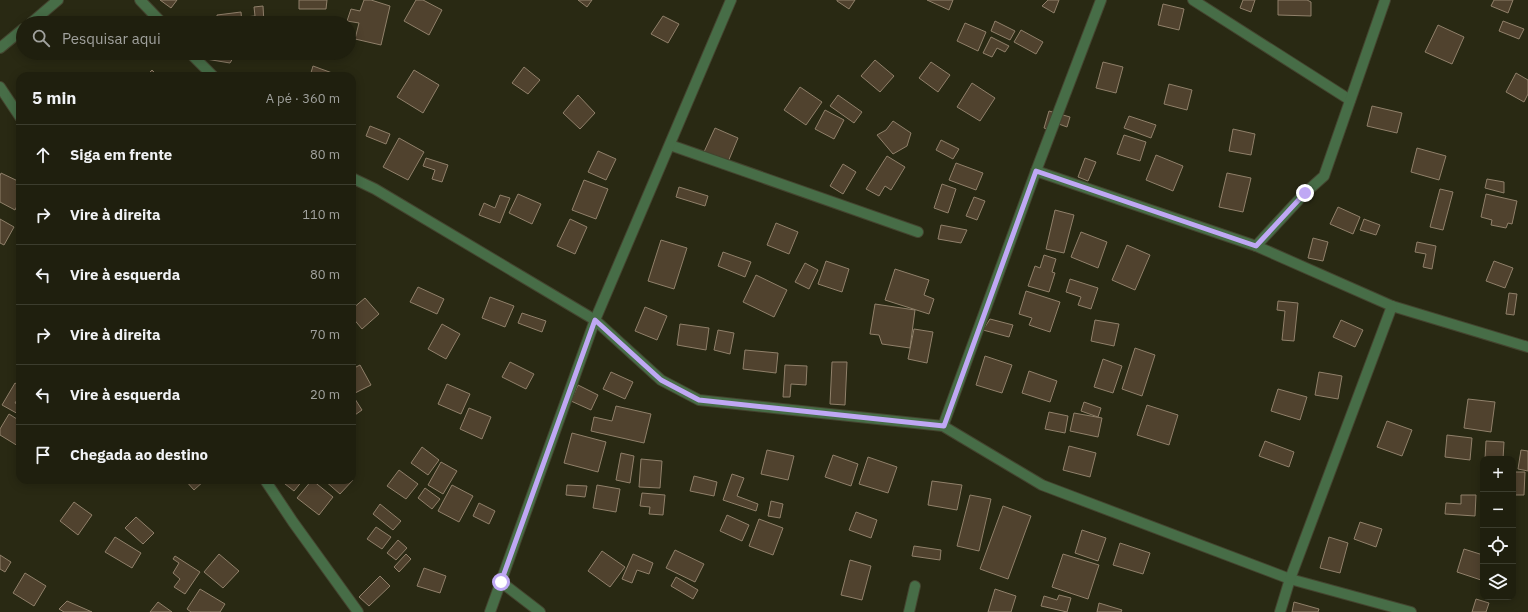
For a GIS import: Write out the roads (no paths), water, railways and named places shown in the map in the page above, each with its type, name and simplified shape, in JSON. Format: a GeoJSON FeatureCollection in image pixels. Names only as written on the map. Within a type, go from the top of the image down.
{"type":"FeatureCollection","features":[{"type":"Feature","properties":{"kind":"street"},"geometry":{"type":"LineString","coordinates":[[39,16],[58,0]]}},
{"type":"Feature","properties":{"kind":"street"},"geometry":{"type":"LineString","coordinates":[[140,0],[155,16]]}},
{"type":"Feature","properties":{"kind":"street"},"geometry":{"type":"LineString","coordinates":[[490,612],[595,320],[731,0]]}},
{"type":"Feature","properties":{"kind":"street"},"geometry":{"type":"LineString","coordinates":[[944,426],[1036,171],[1101,0]]}},
{"type":"Feature","properties":{"kind":"street"},"geometry":{"type":"LineString","coordinates":[[1193,0],[1350,100]]}},
{"type":"Feature","properties":{"kind":"street"},"geometry":{"type":"LineString","coordinates":[[1256,246],[1305,193],[1324,176],[1385,0]]}},
{"type":"Feature","properties":{"kind":"street"},"geometry":{"type":"LineString","coordinates":[[0,48],[16,35]]}},
{"type":"Feature","properties":{"kind":"street"},"geometry":{"type":"LineString","coordinates":[[197,60],[209,72]]}},
{"type":"Feature","properties":{"kind":"street"},"geometry":{"type":"LineString","coordinates":[[0,87],[16,111]]}},
{"type":"Feature","properties":{"kind":"street"},"geometry":{"type":"LineString","coordinates":[[670,145],[918,232]]}},
{"type":"Feature","properties":{"kind":"street"},"geometry":{"type":"LineString","coordinates":[[1036,171],[1256,246],[1392,306],[1528,347]]}},
{"type":"Feature","properties":{"kind":"street"},"geometry":{"type":"LineString","coordinates":[[356,180],[375,189],[595,320],[661,380],[699,400],[944,426],[1042,485],[1290,579],[1411,612]]}},
{"type":"Feature","properties":{"kind":"street"},"geometry":{"type":"LineString","coordinates":[[1280,612],[1290,579],[1392,306]]}},
{"type":"Feature","properties":{"kind":"street"},"geometry":{"type":"LineString","coordinates":[[268,484],[293,522],[358,612]]}},
{"type":"Feature","properties":{"kind":"street"},"geometry":{"type":"LineString","coordinates":[[501,582],[540,612]]}},
{"type":"Feature","properties":{"kind":"street"},"geometry":{"type":"LineString","coordinates":[[909,612],[915,586]]}}]}
